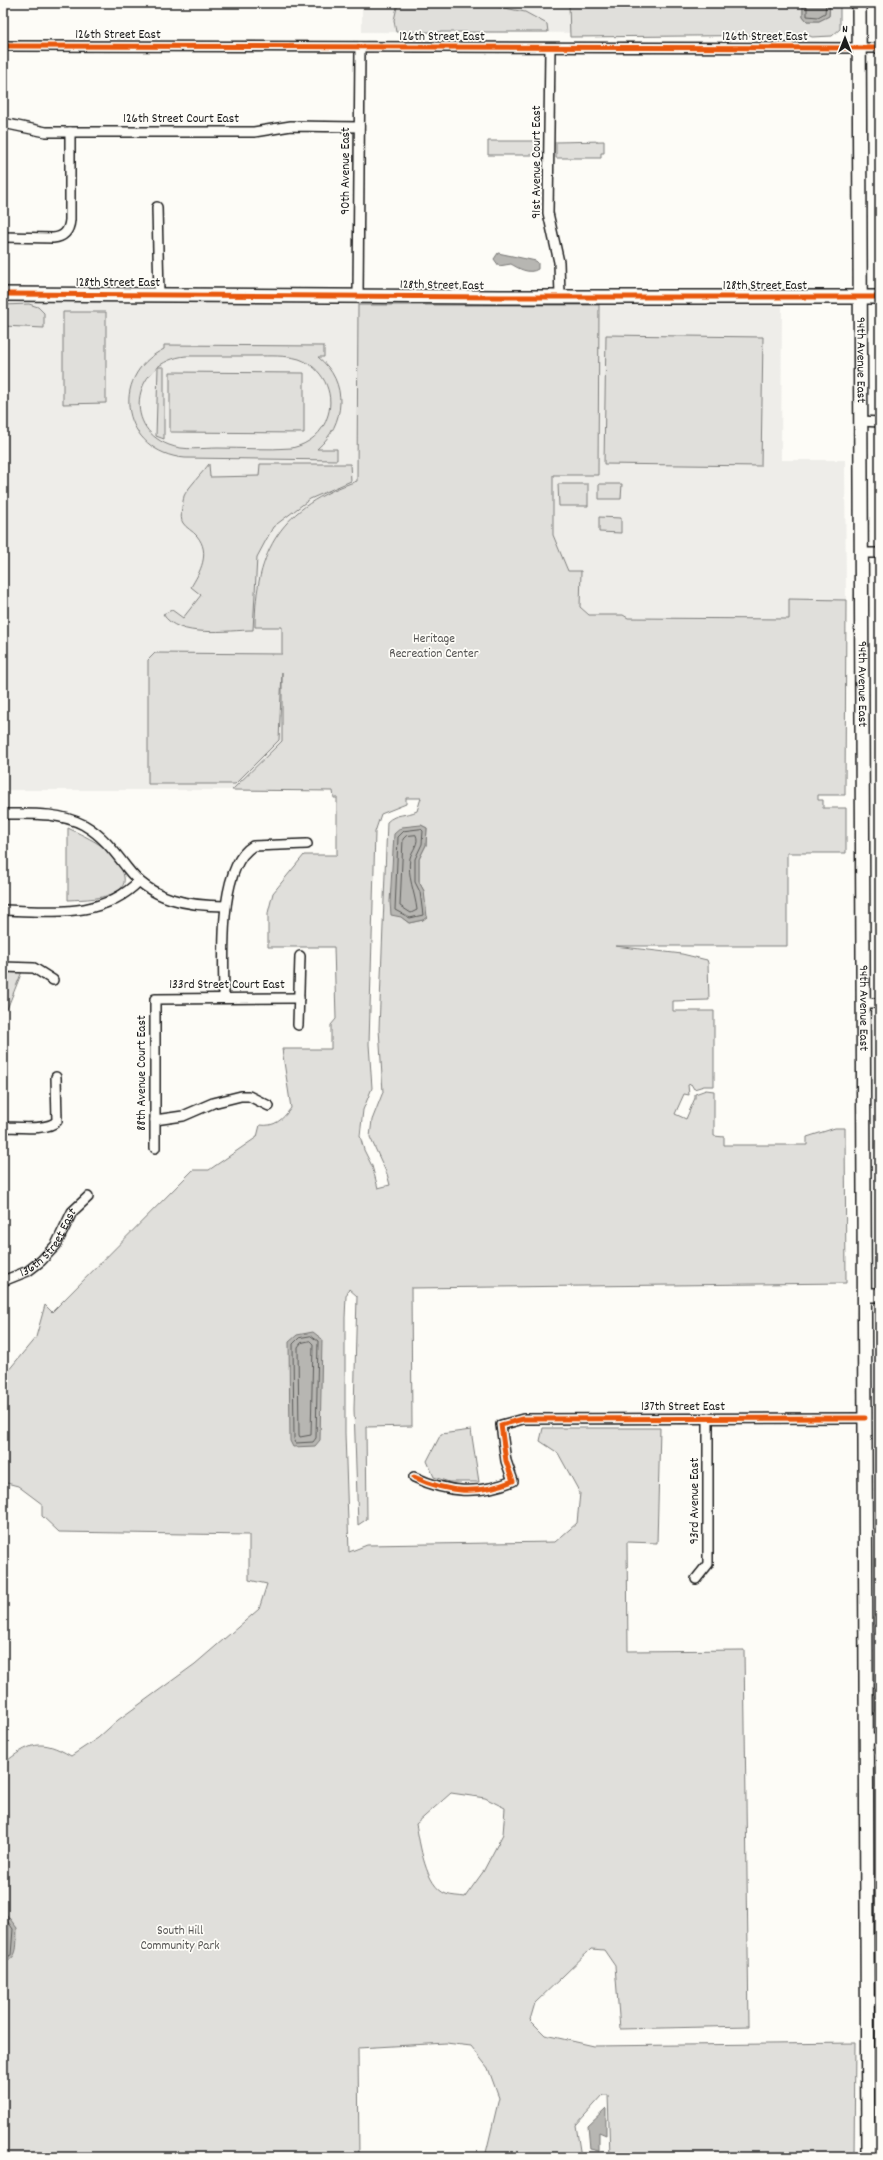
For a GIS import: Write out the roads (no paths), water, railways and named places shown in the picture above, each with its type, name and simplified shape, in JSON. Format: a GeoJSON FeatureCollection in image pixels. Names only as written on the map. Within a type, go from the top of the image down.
{"type":"FeatureCollection","features":[{"type":"Feature","properties":{"kind":"main road","name":"94th Avenue East"},"geometry":{"type":"LineString","coordinates":[[859,3],[866,1739],[874,2001],[868,2157]]}},
{"type":"Feature","properties":{"kind":"main road","name":"128th Street East"},"geometry":{"type":"LineString","coordinates":[[3,294],[880,297]]}},
{"type":"Feature","properties":{"kind":"main road"},"geometry":{"type":"LineString","coordinates":[[865,1295],[880,1295]]}},
{"type":"Feature","properties":{"kind":"street","name":"126th Street East"},"geometry":{"type":"LineString","coordinates":[[3,46],[880,48]]}},
{"type":"Feature","properties":{"kind":"street","name":"90th Avenue East"},"geometry":{"type":"LineString","coordinates":[[358,295],[360,47]]}},
{"type":"Feature","properties":{"kind":"street","name":"91st Avenue Court East"},"geometry":{"type":"LineString","coordinates":[[550,48],[548,213],[559,262],[560,297]]}},
{"type":"Feature","properties":{"kind":"street","name":"126th Street Court East"},"geometry":{"type":"LineString","coordinates":[[3,123],[32,131],[70,132],[254,132],[291,126],[359,127]]}},
{"type":"Feature","properties":{"kind":"street"},"geometry":{"type":"LineString","coordinates":[[3,237],[53,238],[60,237],[67,230],[70,220],[70,132]]}},
{"type":"Feature","properties":{"kind":"street"},"geometry":{"type":"LineString","coordinates":[[157,207],[159,294]]}},
{"type":"Feature","properties":{"kind":"street"},"geometry":{"type":"LineString","coordinates":[[861,421],[880,422]]}},
{"type":"Feature","properties":{"kind":"street"},"geometry":{"type":"LineString","coordinates":[[861,553],[880,553]]}},
{"type":"Feature","properties":{"kind":"street"},"geometry":{"type":"LineString","coordinates":[[3,814],[53,815],[83,825],[108,842],[139,881],[160,895],[184,904],[226,906]]}},
{"type":"Feature","properties":{"kind":"street"},"geometry":{"type":"LineString","coordinates":[[224,998],[226,906],[238,860],[246,850],[253,846],[307,844]]}},
{"type":"Feature","properties":{"kind":"street"},"geometry":{"type":"LineString","coordinates":[[3,910],[86,910],[110,902],[124,894],[139,881]]}},
{"type":"Feature","properties":{"kind":"street"},"geometry":{"type":"LineString","coordinates":[[298,1025],[300,956]]}},
{"type":"Feature","properties":{"kind":"street"},"geometry":{"type":"LineString","coordinates":[[3,967],[34,968],[53,980]]}},
{"type":"Feature","properties":{"kind":"street","name":"133rd Street Court East"},"geometry":{"type":"LineString","coordinates":[[155,999],[299,998]]}},
{"type":"Feature","properties":{"kind":"street","name":"88th Avenue Court East"},"geometry":{"type":"LineString","coordinates":[[155,999],[155,1148]]}},
{"type":"Feature","properties":{"kind":"street"},"geometry":{"type":"LineString","coordinates":[[864,1003],[880,1003]]}},
{"type":"Feature","properties":{"kind":"street"},"geometry":{"type":"LineString","coordinates":[[3,1127],[50,1126],[57,1121],[56,1077]]}},
{"type":"Feature","properties":{"kind":"street"},"geometry":{"type":"LineString","coordinates":[[155,1120],[183,1116],[213,1103],[242,1096],[249,1096],[268,1106]]}},
{"type":"Feature","properties":{"kind":"street","name":"136th Street East"},"geometry":{"type":"LineString","coordinates":[[3,1281],[28,1271],[41,1261],[56,1245],[72,1212],[88,1197]]}},
{"type":"Feature","properties":{"kind":"street","name":"93rd Avenue East"},"geometry":{"type":"LineString","coordinates":[[696,1579],[708,1564],[708,1418]]}},
{"type":"Feature","properties":{"kind":"street","name":"137th Street East"},"geometry":{"type":"LineString","coordinates":[[414,1477],[441,1488],[468,1491],[493,1488],[513,1481],[506,1461],[501,1425],[523,1419],[865,1418]]}},
{"type":"Feature","properties":{"kind":"street"},"geometry":{"type":"LineString","coordinates":[[866,1739],[880,1739]]}},
{"type":"Feature","properties":{"kind":"water"},"geometry":{"type":"Polygon","coordinates":[[[803,3],[830,3],[829,16],[819,21],[807,21],[803,16],[803,3]]]}},
{"type":"Feature","properties":{"kind":"water"},"geometry":{"type":"Polygon","coordinates":[[[498,253],[536,261],[538,263],[538,269],[535,271],[527,271],[511,264],[499,266],[494,259],[498,253]]]}},
{"type":"Feature","properties":{"kind":"water"},"geometry":{"type":"Polygon","coordinates":[[[421,825],[427,828],[426,845],[419,859],[419,882],[424,891],[427,917],[423,920],[409,923],[401,917],[391,915],[390,902],[394,834],[402,827],[421,825]]]}},
{"type":"Feature","properties":{"kind":"water"},"geometry":{"type":"Polygon","coordinates":[[[313,1332],[322,1339],[320,1440],[315,1446],[293,1447],[290,1441],[289,1342],[297,1335],[313,1332]]]}},
{"type":"Feature","properties":{"kind":"water"},"geometry":{"type":"Polygon","coordinates":[[[3,1910],[17,1928],[17,1945],[15,1954],[12,1958],[3,1963],[3,1910]]]}},
{"type":"Feature","properties":{"kind":"water"},"geometry":{"type":"Polygon","coordinates":[[[606,2109],[606,2135],[599,2132],[599,2151],[590,2149],[588,2126],[606,2109]]]}},
{"type":"Feature","properties":{"kind":"park label","name":"Heritage Recreation Center"},"geometry":{"type":"Point","coordinates":[434,646]}},
{"type":"Feature","properties":{"kind":"park label","name":"South Hill Community Park"},"geometry":{"type":"Point","coordinates":[180,1938]}}]}
